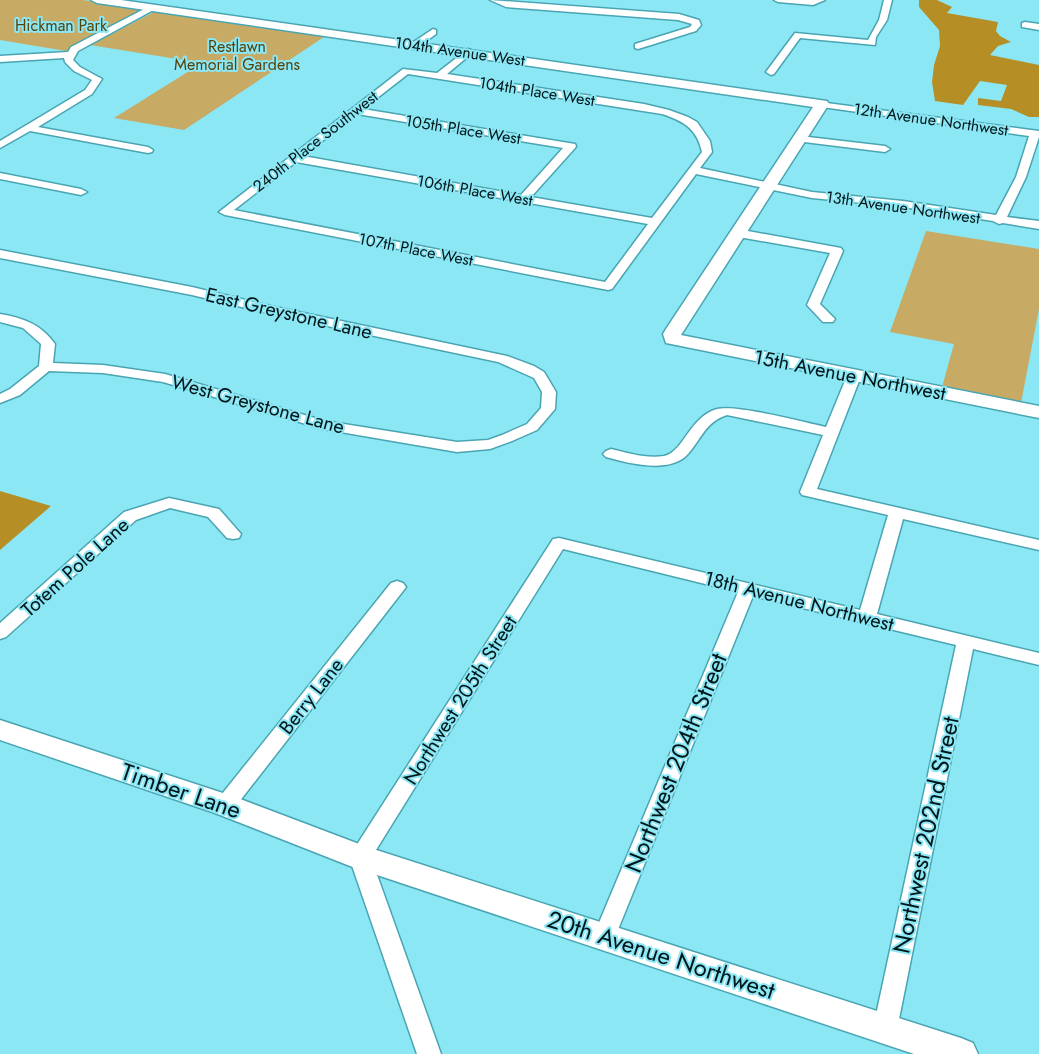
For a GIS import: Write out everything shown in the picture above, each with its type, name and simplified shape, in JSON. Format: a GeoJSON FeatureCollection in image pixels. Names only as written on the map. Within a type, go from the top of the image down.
{"type":"FeatureCollection","features":[{"type":"Feature","properties":{"kind":"street","name":"104th Avenue West"},"geometry":{"type":"LineString","coordinates":[[97,0],[822,104]]}},
{"type":"Feature","properties":{"kind":"street"},"geometry":{"type":"LineString","coordinates":[[494,0],[506,4],[596,9],[679,17],[696,22],[696,25],[692,28],[638,46]]}},
{"type":"Feature","properties":{"kind":"street"},"geometry":{"type":"LineString","coordinates":[[596,9],[607,0]]}},
{"type":"Feature","properties":{"kind":"street"},"geometry":{"type":"LineString","coordinates":[[778,0],[817,1]]}},
{"type":"Feature","properties":{"kind":"street"},"geometry":{"type":"LineString","coordinates":[[771,72],[798,35],[872,43],[872,37],[883,20],[888,0]]}},
{"type":"Feature","properties":{"kind":"street"},"geometry":{"type":"LineString","coordinates":[[182,11],[196,4]]}},
{"type":"Feature","properties":{"kind":"street"},"geometry":{"type":"LineString","coordinates":[[0,145],[89,92],[97,79],[71,65],[68,60],[74,49],[153,8]]}},
{"type":"Feature","properties":{"kind":"street"},"geometry":{"type":"LineString","coordinates":[[1025,25],[1039,26]]}},
{"type":"Feature","properties":{"kind":"street"},"geometry":{"type":"LineString","coordinates":[[415,45],[433,32]]}},
{"type":"Feature","properties":{"kind":"street"},"geometry":{"type":"LineString","coordinates":[[439,76],[468,52]]}},
{"type":"Feature","properties":{"kind":"street"},"geometry":{"type":"LineString","coordinates":[[0,59],[70,55]]}},
{"type":"Feature","properties":{"kind":"street","name":"104th Place West"},"geometry":{"type":"LineString","coordinates":[[406,71],[644,107],[668,112],[697,128],[706,139],[707,152],[608,286]]}},
{"type":"Feature","properties":{"kind":"street","name":"240th Place Southwest"},"geometry":{"type":"LineString","coordinates":[[225,212],[406,71]]}},
{"type":"Feature","properties":{"kind":"street"},"geometry":{"type":"LineString","coordinates":[[822,104],[737,233],[837,251],[813,305],[828,319]]}},
{"type":"Feature","properties":{"kind":"street","name":"12th Avenue Northwest"},"geometry":{"type":"LineString","coordinates":[[822,104],[1037,133]]}},
{"type":"Feature","properties":{"kind":"street","name":"105th Place West"},"geometry":{"type":"LineString","coordinates":[[354,111],[571,146],[524,198]]}},
{"type":"Feature","properties":{"kind":"street"},"geometry":{"type":"LineString","coordinates":[[29,128],[148,150]]}},
{"type":"Feature","properties":{"kind":"street"},"geometry":{"type":"LineString","coordinates":[[999,221],[1021,177],[1037,133]]}},
{"type":"Feature","properties":{"kind":"street"},"geometry":{"type":"LineString","coordinates":[[800,139],[885,149]]}},
{"type":"Feature","properties":{"kind":"street","name":"106th Place West"},"geometry":{"type":"LineString","coordinates":[[294,158],[656,222]]}},
{"type":"Feature","properties":{"kind":"street"},"geometry":{"type":"LineString","coordinates":[[693,170],[769,186]]}},
{"type":"Feature","properties":{"kind":"street"},"geometry":{"type":"LineString","coordinates":[[0,176],[81,192]]}},
{"type":"Feature","properties":{"kind":"street","name":"13th Avenue Northwest"},"geometry":{"type":"LineString","coordinates":[[769,186],[812,195],[903,204],[1039,226]]}},
{"type":"Feature","properties":{"kind":"street","name":"107th Place West"},"geometry":{"type":"LineString","coordinates":[[225,212],[608,286]]}},
{"type":"Feature","properties":{"kind":"street","name":"15th Avenue Northwest"},"geometry":{"type":"LineString","coordinates":[[737,233],[672,334],[673,340],[1039,412]]}},
{"type":"Feature","properties":{"kind":"street","name":"East Greystone Lane"},"geometry":{"type":"LineString","coordinates":[[0,254],[184,290],[274,312],[502,359],[529,369],[539,375],[549,392],[548,409]]}},
{"type":"Feature","properties":{"kind":"street"},"geometry":{"type":"LineString","coordinates":[[0,318],[16,320],[37,330],[48,344],[46,367],[15,392],[0,399]]}},
{"type":"Feature","properties":{"kind":"street","name":"West Greystone Lane"},"geometry":{"type":"LineString","coordinates":[[46,367],[103,369],[165,378],[323,425],[457,447],[490,444],[507,438],[532,427],[548,409]]}},
{"type":"Feature","properties":{"kind":"street"},"geometry":{"type":"LineString","coordinates":[[854,376],[808,492],[1039,545]]}},
{"type":"Feature","properties":{"kind":"street"},"geometry":{"type":"LineString","coordinates":[[610,454],[636,460],[668,460],[681,454],[700,425],[719,412],[833,433]]}},
{"type":"Feature","properties":{"kind":"street","name":"Totem Pole Lane"},"geometry":{"type":"LineString","coordinates":[[0,633],[130,516],[170,503],[213,513],[232,534]]}},
{"type":"Feature","properties":{"kind":"street"},"geometry":{"type":"LineString","coordinates":[[867,617],[897,512]]}},
{"type":"Feature","properties":{"kind":"street","name":"18th Avenue Northwest"},"geometry":{"type":"LineString","coordinates":[[559,543],[1039,659]]}},
{"type":"Feature","properties":{"kind":"street","name":"Northwest 205th Street"},"geometry":{"type":"LineString","coordinates":[[360,857],[559,543]]}},
{"type":"Feature","properties":{"kind":"street","name":"Berry Lane"},"geometry":{"type":"LineString","coordinates":[[225,805],[397,587]]}},
{"type":"Feature","properties":{"kind":"street","name":"Northwest 204th Street"},"geometry":{"type":"LineString","coordinates":[[604,937],[748,588]]}},
{"type":"Feature","properties":{"kind":"street","name":"Northwest 202nd Street"},"geometry":{"type":"LineString","coordinates":[[885,1029],[966,641]]}},
{"type":"Feature","properties":{"kind":"street","name":"Timber Lane"},"geometry":{"type":"LineString","coordinates":[[0,730],[225,805],[360,857]]}},
{"type":"Feature","properties":{"kind":"street"},"geometry":{"type":"LineString","coordinates":[[360,857],[430,1054]]}},
{"type":"Feature","properties":{"kind":"street","name":"20th Avenue Northwest"},"geometry":{"type":"LineString","coordinates":[[360,857],[961,1054]]}},
{"type":"Feature","properties":{"kind":"green space","name":"Hickman Park"},"geometry":{"type":"Polygon","coordinates":[[[0,0],[83,0],[146,9],[66,51],[0,40],[0,0]]]}},
{"type":"Feature","properties":{"kind":"green space","name":"Restlawn Memorial Gardens"},"geometry":{"type":"Polygon","coordinates":[[[156,11],[327,35],[184,130],[114,118],[202,63],[90,45],[156,11]]]}},
{"type":"Feature","properties":{"kind":"green space"},"geometry":{"type":"Polygon","coordinates":[[[926,231],[1039,249],[1039,309],[1021,403],[942,387],[954,344],[890,332],[926,231]]]}},
{"type":"Feature","properties":{"kind":"shaded area"},"geometry":{"type":"Polygon","coordinates":[[[919,0],[937,0],[952,7],[947,13],[998,22],[996,31],[1000,36],[1011,42],[998,46],[990,55],[1039,65],[1039,117],[1029,117],[1011,109],[978,105],[978,98],[1001,101],[1007,85],[980,81],[963,105],[935,101],[932,82],[934,65],[940,46],[939,30],[919,7],[919,0]]]}},
{"type":"Feature","properties":{"kind":"shaded area"},"geometry":{"type":"Polygon","coordinates":[[[0,491],[51,506],[0,550],[0,491]]]}}]}
